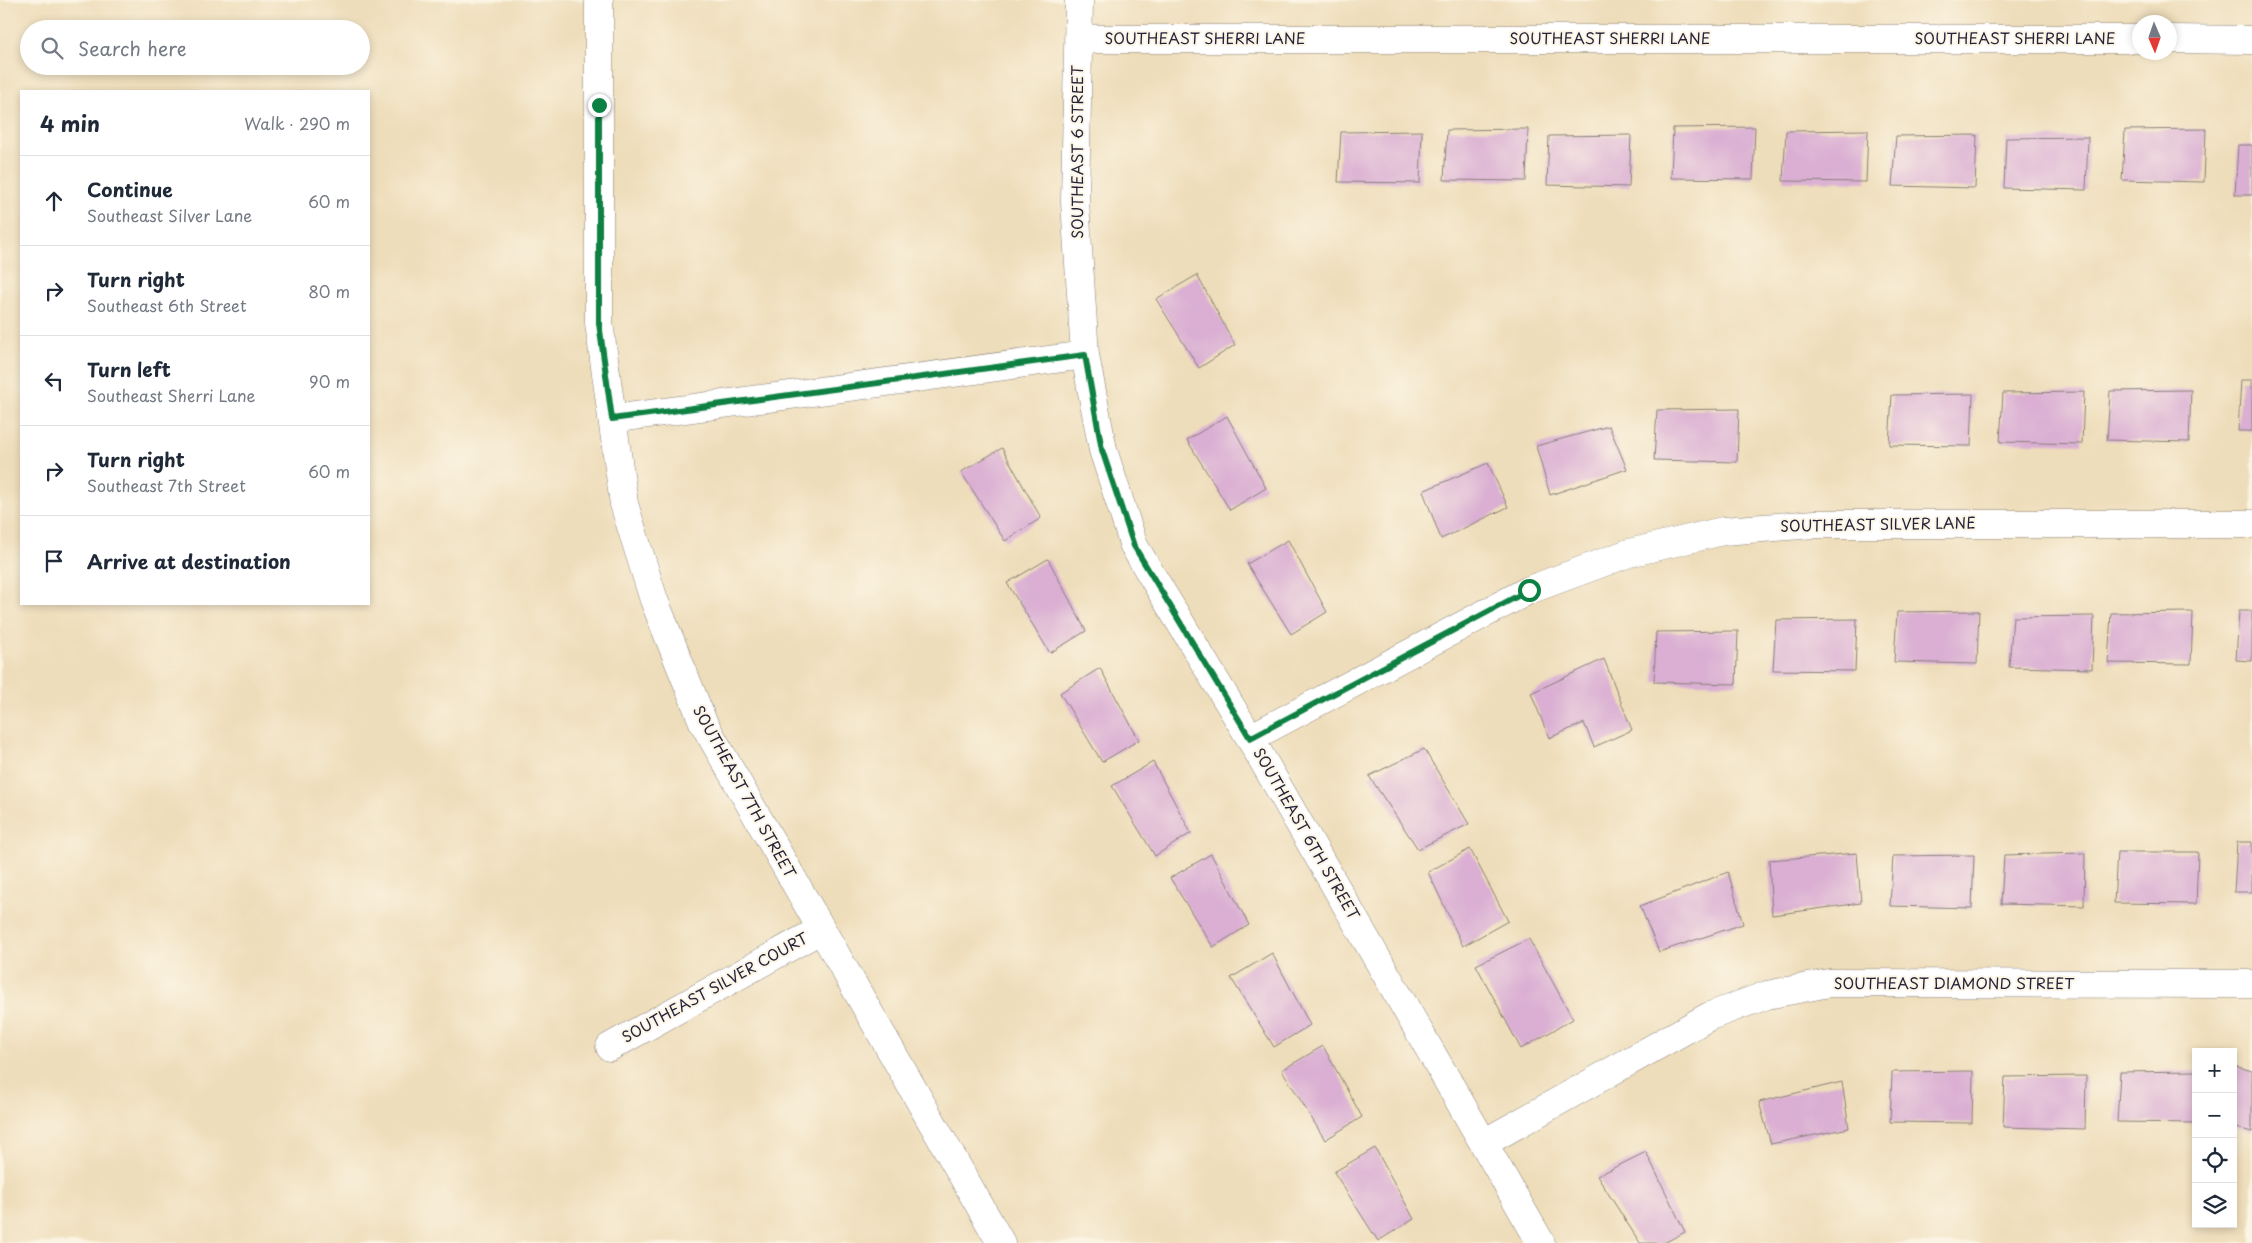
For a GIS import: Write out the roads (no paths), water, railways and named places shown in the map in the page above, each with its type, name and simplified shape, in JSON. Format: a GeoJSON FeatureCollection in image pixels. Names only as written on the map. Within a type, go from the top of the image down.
{"type":"FeatureCollection","features":[{"type":"Feature","properties":{"kind":"street","name":"SOUTHEAST 7TH STREET"},"geometry":{"type":"LineString","coordinates":[[599,0],[599,323],[624,504],[654,600],[701,718],[820,930],[1001,1243]]}},
{"type":"Feature","properties":{"kind":"street"},"geometry":{"type":"LineString","coordinates":[[1079,0],[1080,39]]}},
{"type":"Feature","properties":{"kind":"street","name":"SOUTHEAST SHERRI LANE"},"geometry":{"type":"LineString","coordinates":[[1080,39],[2132,39]]}},
{"type":"Feature","properties":{"kind":"street","name":"SOUTHEAST 6 STREET"},"geometry":{"type":"LineString","coordinates":[[1080,39],[1075,202],[1085,355]]}},
{"type":"Feature","properties":{"kind":"street"},"geometry":{"type":"LineString","coordinates":[[2177,40],[2252,40]]}},
{"type":"Feature","properties":{"kind":"street"},"geometry":{"type":"LineString","coordinates":[[612,419],[1085,355]]}},
{"type":"Feature","properties":{"kind":"street","name":"SOUTHEAST 6TH STREET"},"geometry":{"type":"LineString","coordinates":[[1085,355],[1102,450],[1134,546],[1250,738],[1541,1243]]}},
{"type":"Feature","properties":{"kind":"street","name":"SOUTHEAST SILVER LANE"},"geometry":{"type":"LineString","coordinates":[[1250,738],[1529,590],[1628,553],[1723,531],[1815,524],[2252,524]]}},
{"type":"Feature","properties":{"kind":"street","name":"SOUTHEAST SILVER COURT"},"geometry":{"type":"LineString","coordinates":[[610,1047],[820,930]]}},
{"type":"Feature","properties":{"kind":"street","name":"SOUTHEAST DIAMOND STREET"},"geometry":{"type":"LineString","coordinates":[[1484,1143],[1710,1016],[1767,995],[1829,983],[2252,984]]}}]}
